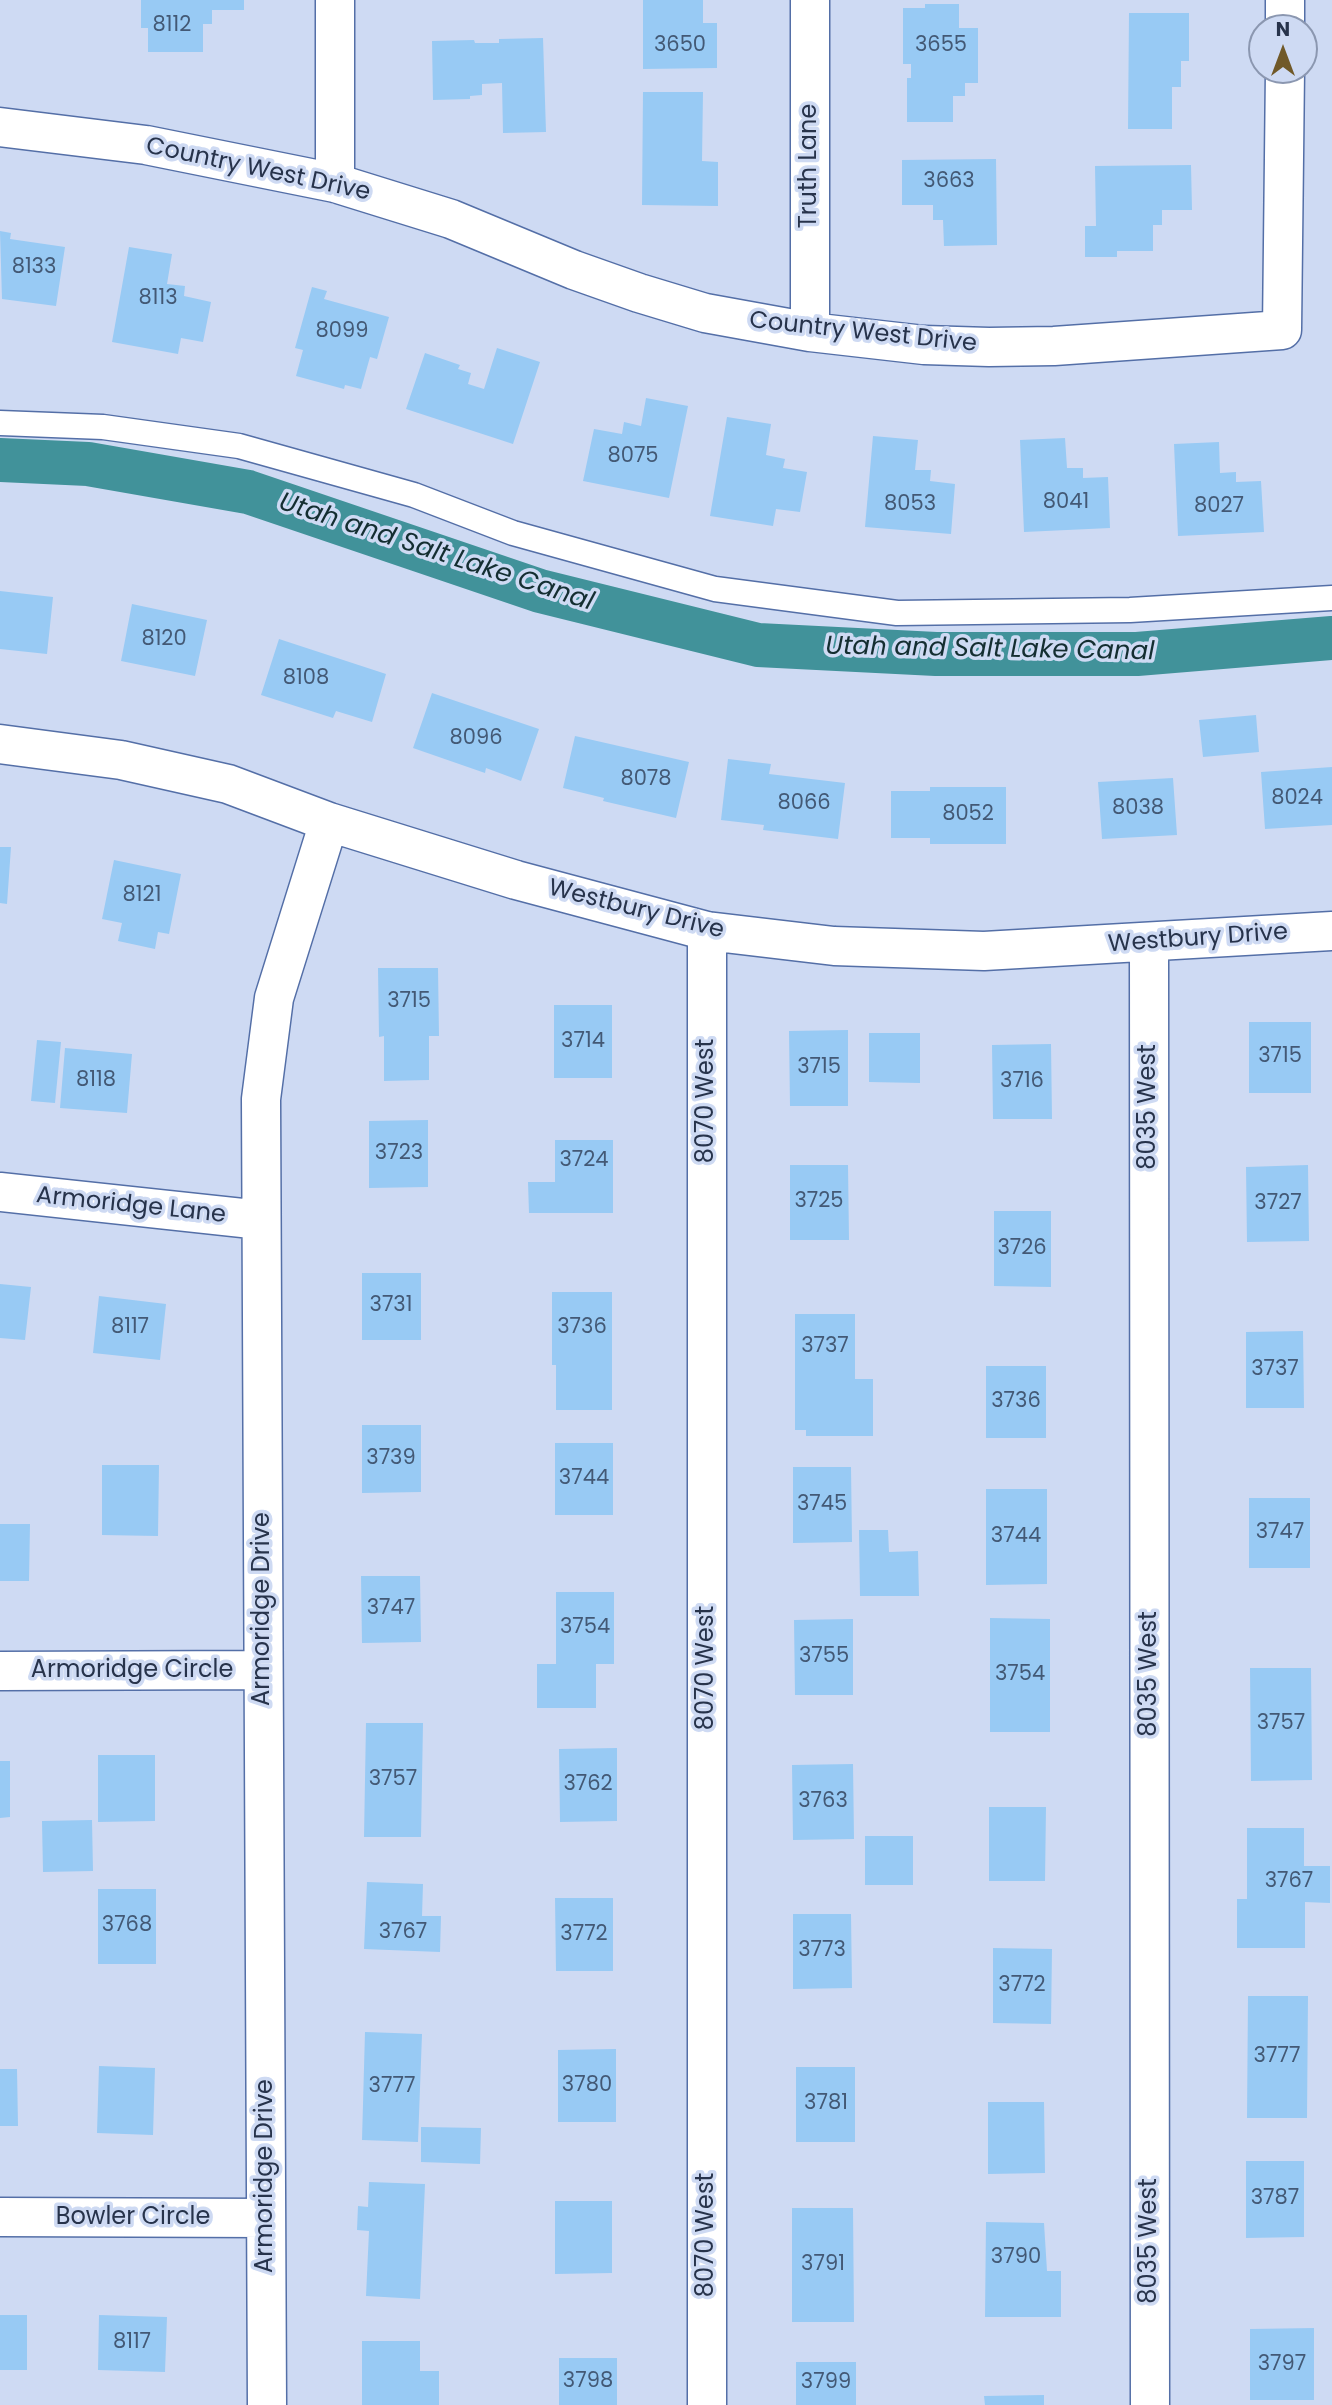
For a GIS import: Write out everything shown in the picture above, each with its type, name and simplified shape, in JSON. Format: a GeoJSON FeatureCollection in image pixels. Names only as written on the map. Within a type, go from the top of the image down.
{"type":"FeatureCollection","features":[{"type":"Feature","properties":{"kind":"street"},"geometry":{"type":"LineString","coordinates":[[335,0],[335,183]]}},
{"type":"Feature","properties":{"kind":"street","name":"Truth Lane"},"geometry":{"type":"LineString","coordinates":[[810,0],[810,332]]}},
{"type":"Feature","properties":{"kind":"street","name":"Country West Drive"},"geometry":{"type":"LineString","coordinates":[[0,127],[146,145],[335,183],[452,219],[574,270],[705,313],[810,332],[924,345],[1068,345],[1282,330],[1285,84]]}},
{"type":"Feature","properties":{"kind":"street","name":"Westbury Drive"},"geometry":{"type":"LineString","coordinates":[[0,744],[121,760],[228,784],[329,822],[516,880],[707,931],[834,946],[984,951],[1332,931]]}},
{"type":"Feature","properties":{"kind":"street","name":"Armoridge Drive"},"geometry":{"type":"LineString","coordinates":[[267,2405],[261,1099],[274,998],[329,822]]}},
{"type":"Feature","properties":{"kind":"street","name":"8070 West"},"geometry":{"type":"LineString","coordinates":[[706,2405],[707,931]]}},
{"type":"Feature","properties":{"kind":"street","name":"8035 West"},"geometry":{"type":"LineString","coordinates":[[1149,943],[1150,2405]]}},
{"type":"Feature","properties":{"kind":"street","name":"Armoridge Lane"},"geometry":{"type":"LineString","coordinates":[[0,1192],[261,1220]]}},
{"type":"Feature","properties":{"kind":"street","name":"Armoridge Circle"},"geometry":{"type":"LineString","coordinates":[[0,1671],[263,1670]]}},
{"type":"Feature","properties":{"kind":"street","name":"Bowler Circle"},"geometry":{"type":"LineString","coordinates":[[0,2217],[266,2218]]}},
{"type":"Feature","properties":{"kind":"lane"},"geometry":{"type":"LineString","coordinates":[[0,423],[103,427],[239,446],[414,495],[513,533],[715,589],[897,613],[1130,610],[1332,598]]}},
{"type":"Feature","properties":{"kind":"building"},"geometry":{"type":"Polygon","coordinates":[[[141,0],[244,0],[244,10],[212,10],[212,24],[203,24],[203,52],[148,52],[148,28],[141,28],[141,0]]]}},
{"type":"Feature","properties":{"kind":"building"},"geometry":{"type":"Polygon","coordinates":[[[643,0],[703,0],[703,23],[717,23],[717,68],[643,69],[643,0]]]}},
{"type":"Feature","properties":{"kind":"building"},"geometry":{"type":"Polygon","coordinates":[[[925,4],[959,4],[959,28],[978,28],[978,83],[965,83],[965,96],[953,96],[953,122],[907,122],[907,78],[911,78],[911,64],[903,64],[903,8],[925,8],[925,4]]]}},
{"type":"Feature","properties":{"kind":"building"},"geometry":{"type":"Polygon","coordinates":[[[1129,13],[1189,13],[1189,61],[1181,61],[1181,87],[1172,87],[1172,129],[1128,129],[1129,13]]]}},
{"type":"Feature","properties":{"kind":"building"},"geometry":{"type":"Polygon","coordinates":[[[543,38],[546,132],[503,133],[502,83],[482,84],[482,95],[470,96],[470,99],[433,100],[432,41],[474,40],[475,43],[499,43],[499,39],[543,38]]]}},
{"type":"Feature","properties":{"kind":"building"},"geometry":{"type":"Polygon","coordinates":[[[643,92],[703,92],[702,161],[718,162],[718,206],[642,205],[643,92]]]}},
{"type":"Feature","properties":{"kind":"building"},"geometry":{"type":"Polygon","coordinates":[[[996,159],[997,245],[944,246],[943,220],[933,220],[933,205],[902,205],[902,160],[996,159]]]}},
{"type":"Feature","properties":{"kind":"building"},"geometry":{"type":"Polygon","coordinates":[[[1191,165],[1192,210],[1162,210],[1162,225],[1153,225],[1153,251],[1117,251],[1117,257],[1085,257],[1085,226],[1096,226],[1095,166],[1191,165]]]}},
{"type":"Feature","properties":{"kind":"building"},"geometry":{"type":"Polygon","coordinates":[[[0,231],[11,233],[10,239],[65,247],[56,306],[2,299],[0,231]]]}},
{"type":"Feature","properties":{"kind":"building"},"geometry":{"type":"Polygon","coordinates":[[[129,247],[172,254],[167,284],[185,286],[184,296],[211,302],[203,342],[181,338],[178,354],[112,342],[129,247]]]}},
{"type":"Feature","properties":{"kind":"building"},"geometry":{"type":"Polygon","coordinates":[[[312,287],[327,291],[324,299],[389,317],[377,359],[370,357],[361,389],[345,385],[344,389],[296,376],[303,350],[295,348],[312,287]]]}},
{"type":"Feature","properties":{"kind":"building"},"geometry":{"type":"Polygon","coordinates":[[[497,348],[540,362],[513,444],[406,409],[425,353],[460,365],[458,369],[471,373],[468,384],[484,389],[497,348]]]}},
{"type":"Feature","properties":{"kind":"building"},"geometry":{"type":"Polygon","coordinates":[[[646,398],[688,406],[669,498],[583,481],[594,429],[622,434],[624,422],[641,426],[646,398]]]}},
{"type":"Feature","properties":{"kind":"building"},"geometry":{"type":"Polygon","coordinates":[[[727,417],[771,424],[766,455],[785,459],[783,468],[807,472],[800,512],[776,509],[773,526],[710,516],[727,417]]]}},
{"type":"Feature","properties":{"kind":"building"},"geometry":{"type":"Polygon","coordinates":[[[873,436],[918,440],[915,470],[931,470],[930,481],[955,484],[951,534],[865,527],[873,436]]]}},
{"type":"Feature","properties":{"kind":"building"},"geometry":{"type":"Polygon","coordinates":[[[1065,438],[1067,468],[1083,468],[1083,478],[1108,477],[1110,528],[1024,532],[1020,440],[1065,438]]]}},
{"type":"Feature","properties":{"kind":"building"},"geometry":{"type":"Polygon","coordinates":[[[1219,442],[1220,473],[1236,472],[1236,482],[1261,481],[1264,532],[1178,536],[1174,444],[1219,442]]]}},
{"type":"Feature","properties":{"kind":"building"},"geometry":{"type":"Polygon","coordinates":[[[0,591],[53,597],[47,654],[0,649],[0,591]]]}},
{"type":"Feature","properties":{"kind":"building"},"geometry":{"type":"Polygon","coordinates":[[[132,604],[207,620],[195,676],[121,661],[132,604]]]}},
{"type":"Feature","properties":{"kind":"building"},"geometry":{"type":"Polygon","coordinates":[[[279,639],[386,674],[372,722],[336,711],[333,718],[261,695],[279,639]]]}},
{"type":"Feature","properties":{"kind":"building"},"geometry":{"type":"Polygon","coordinates":[[[432,693],[539,729],[521,781],[486,768],[485,773],[413,748],[432,693]]]}},
{"type":"Feature","properties":{"kind":"building"},"geometry":{"type":"Polygon","coordinates":[[[1256,715],[1259,752],[1203,757],[1199,720],[1256,715]]]}},
{"type":"Feature","properties":{"kind":"building"},"geometry":{"type":"Polygon","coordinates":[[[575,736],[689,762],[676,818],[603,801],[604,798],[563,788],[575,736]]]}},
{"type":"Feature","properties":{"kind":"building"},"geometry":{"type":"Polygon","coordinates":[[[728,759],[771,764],[769,774],[845,783],[838,839],[763,830],[764,825],[721,820],[728,759]]]}},
{"type":"Feature","properties":{"kind":"building"},"geometry":{"type":"Polygon","coordinates":[[[1332,767],[1332,825],[1265,829],[1261,772],[1332,767]]]}},
{"type":"Feature","properties":{"kind":"building"},"geometry":{"type":"Polygon","coordinates":[[[1173,778],[1177,835],[1102,839],[1098,782],[1173,778]]]}},
{"type":"Feature","properties":{"kind":"building"},"geometry":{"type":"Polygon","coordinates":[[[930,787],[1006,787],[1006,844],[930,844],[930,838],[891,838],[891,791],[930,791],[930,787]]]}},
{"type":"Feature","properties":{"kind":"building"},"geometry":{"type":"Polygon","coordinates":[[[0,847],[11,847],[7,904],[0,903],[0,847]]]}},
{"type":"Feature","properties":{"kind":"building"},"geometry":{"type":"Polygon","coordinates":[[[114,860],[181,874],[169,934],[158,932],[155,949],[118,941],[122,923],[102,919],[114,860]]]}},
{"type":"Feature","properties":{"kind":"building"},"geometry":{"type":"Polygon","coordinates":[[[378,968],[438,968],[439,1036],[429,1036],[429,1080],[384,1081],[384,1036],[379,1037],[378,968]]]}},
{"type":"Feature","properties":{"kind":"building"},"geometry":{"type":"Polygon","coordinates":[[[554,1005],[612,1005],[612,1078],[554,1078],[554,1005]]]}},
{"type":"Feature","properties":{"kind":"building"},"geometry":{"type":"Polygon","coordinates":[[[1249,1022],[1311,1022],[1311,1093],[1249,1093],[1249,1022]]]}},
{"type":"Feature","properties":{"kind":"building"},"geometry":{"type":"Polygon","coordinates":[[[848,1030],[848,1106],[790,1106],[789,1031],[848,1030]]]}},
{"type":"Feature","properties":{"kind":"building"},"geometry":{"type":"Polygon","coordinates":[[[869,1033],[920,1033],[920,1083],[869,1082],[869,1033]]]}},
{"type":"Feature","properties":{"kind":"building"},"geometry":{"type":"Polygon","coordinates":[[[37,1040],[61,1042],[55,1103],[31,1101],[37,1040]]]}},
{"type":"Feature","properties":{"kind":"building"},"geometry":{"type":"Polygon","coordinates":[[[1051,1044],[1052,1119],[993,1119],[992,1045],[1051,1044]]]}},
{"type":"Feature","properties":{"kind":"building"},"geometry":{"type":"Polygon","coordinates":[[[65,1048],[132,1054],[127,1113],[60,1108],[65,1048]]]}},
{"type":"Feature","properties":{"kind":"building"},"geometry":{"type":"Polygon","coordinates":[[[428,1120],[428,1187],[369,1188],[369,1121],[428,1120]]]}},
{"type":"Feature","properties":{"kind":"building"},"geometry":{"type":"Polygon","coordinates":[[[555,1140],[613,1140],[613,1213],[529,1213],[528,1182],[555,1182],[555,1140]]]}},
{"type":"Feature","properties":{"kind":"building"},"geometry":{"type":"Polygon","coordinates":[[[790,1165],[848,1165],[849,1240],[790,1240],[790,1165]]]}},
{"type":"Feature","properties":{"kind":"building"},"geometry":{"type":"Polygon","coordinates":[[[1308,1165],[1309,1241],[1247,1242],[1246,1167],[1308,1165]]]}},
{"type":"Feature","properties":{"kind":"building"},"geometry":{"type":"Polygon","coordinates":[[[994,1211],[1051,1211],[1051,1287],[994,1286],[994,1211]]]}},
{"type":"Feature","properties":{"kind":"building"},"geometry":{"type":"Polygon","coordinates":[[[362,1273],[421,1273],[421,1340],[362,1340],[362,1273]]]}},
{"type":"Feature","properties":{"kind":"building"},"geometry":{"type":"Polygon","coordinates":[[[0,1284],[31,1287],[25,1340],[0,1338],[0,1284]]]}},
{"type":"Feature","properties":{"kind":"building"},"geometry":{"type":"Polygon","coordinates":[[[552,1292],[612,1292],[612,1410],[556,1410],[556,1365],[552,1365],[552,1292]]]}},
{"type":"Feature","properties":{"kind":"building"},"geometry":{"type":"Polygon","coordinates":[[[99,1296],[166,1304],[160,1360],[93,1353],[99,1296]]]}},
{"type":"Feature","properties":{"kind":"building"},"geometry":{"type":"Polygon","coordinates":[[[795,1314],[855,1314],[855,1379],[873,1379],[873,1436],[806,1436],[806,1430],[795,1430],[795,1314]]]}},
{"type":"Feature","properties":{"kind":"building"},"geometry":{"type":"Polygon","coordinates":[[[1303,1331],[1304,1408],[1246,1408],[1246,1332],[1303,1331]]]}},
{"type":"Feature","properties":{"kind":"building"},"geometry":{"type":"Polygon","coordinates":[[[986,1366],[1046,1366],[1046,1438],[986,1438],[986,1366]]]}},
{"type":"Feature","properties":{"kind":"building"},"geometry":{"type":"Polygon","coordinates":[[[362,1425],[421,1425],[421,1492],[362,1493],[362,1425]]]}},
{"type":"Feature","properties":{"kind":"building"},"geometry":{"type":"Polygon","coordinates":[[[555,1443],[613,1443],[613,1515],[555,1515],[555,1443]]]}},
{"type":"Feature","properties":{"kind":"building"},"geometry":{"type":"Polygon","coordinates":[[[102,1465],[159,1465],[158,1536],[102,1535],[102,1465]]]}},
{"type":"Feature","properties":{"kind":"building"},"geometry":{"type":"Polygon","coordinates":[[[793,1467],[851,1467],[852,1542],[793,1543],[793,1467]]]}},
{"type":"Feature","properties":{"kind":"building"},"geometry":{"type":"Polygon","coordinates":[[[986,1489],[1047,1489],[1047,1584],[986,1585],[986,1489]]]}},
{"type":"Feature","properties":{"kind":"building"},"geometry":{"type":"Polygon","coordinates":[[[1249,1498],[1310,1498],[1310,1568],[1249,1568],[1249,1498]]]}},
{"type":"Feature","properties":{"kind":"building"},"geometry":{"type":"Polygon","coordinates":[[[0,1524],[30,1524],[29,1581],[0,1581],[0,1524]]]}},
{"type":"Feature","properties":{"kind":"building"},"geometry":{"type":"Polygon","coordinates":[[[859,1530],[888,1530],[889,1552],[918,1551],[919,1596],[860,1596],[859,1530]]]}},
{"type":"Feature","properties":{"kind":"building"},"geometry":{"type":"Polygon","coordinates":[[[361,1576],[420,1576],[421,1642],[362,1643],[361,1576]]]}},
{"type":"Feature","properties":{"kind":"building"},"geometry":{"type":"Polygon","coordinates":[[[556,1592],[614,1592],[614,1664],[596,1664],[596,1708],[537,1708],[537,1664],[556,1664],[556,1592]]]}},
{"type":"Feature","properties":{"kind":"building"},"geometry":{"type":"Polygon","coordinates":[[[990,1618],[1050,1619],[1050,1732],[990,1732],[990,1618]]]}},
{"type":"Feature","properties":{"kind":"building"},"geometry":{"type":"Polygon","coordinates":[[[853,1619],[853,1695],[795,1695],[794,1620],[853,1619]]]}},
{"type":"Feature","properties":{"kind":"building"},"geometry":{"type":"Polygon","coordinates":[[[1250,1668],[1311,1668],[1312,1780],[1251,1781],[1250,1668]]]}},
{"type":"Feature","properties":{"kind":"building"},"geometry":{"type":"Polygon","coordinates":[[[366,1723],[423,1723],[421,1837],[364,1837],[366,1723]]]}},
{"type":"Feature","properties":{"kind":"building"},"geometry":{"type":"Polygon","coordinates":[[[617,1748],[617,1821],[560,1822],[559,1749],[617,1748]]]}},
{"type":"Feature","properties":{"kind":"building"},"geometry":{"type":"Polygon","coordinates":[[[98,1755],[155,1755],[155,1821],[98,1822],[98,1755]]]}},
{"type":"Feature","properties":{"kind":"building"},"geometry":{"type":"Polygon","coordinates":[[[0,1761],[10,1761],[10,1817],[0,1818],[0,1761]]]}},
{"type":"Feature","properties":{"kind":"building"},"geometry":{"type":"Polygon","coordinates":[[[853,1764],[854,1839],[793,1840],[792,1765],[853,1764]]]}},
{"type":"Feature","properties":{"kind":"building"},"geometry":{"type":"Polygon","coordinates":[[[989,1807],[1046,1807],[1045,1881],[989,1881],[989,1807]]]}},
{"type":"Feature","properties":{"kind":"building"},"geometry":{"type":"Polygon","coordinates":[[[92,1820],[93,1871],[43,1872],[42,1821],[92,1820]]]}},
{"type":"Feature","properties":{"kind":"building"},"geometry":{"type":"Polygon","coordinates":[[[1247,1828],[1304,1828],[1304,1866],[1330,1866],[1330,1903],[1305,1902],[1305,1948],[1237,1948],[1237,1899],[1247,1899],[1247,1828]]]}},
{"type":"Feature","properties":{"kind":"building"},"geometry":{"type":"Polygon","coordinates":[[[865,1836],[913,1836],[913,1885],[865,1885],[865,1836]]]}},
{"type":"Feature","properties":{"kind":"building"},"geometry":{"type":"Polygon","coordinates":[[[367,1882],[423,1884],[422,1916],[441,1916],[440,1952],[364,1949],[367,1882]]]}},
{"type":"Feature","properties":{"kind":"building"},"geometry":{"type":"Polygon","coordinates":[[[98,1889],[156,1889],[156,1964],[98,1964],[98,1889]]]}},
{"type":"Feature","properties":{"kind":"building"},"geometry":{"type":"Polygon","coordinates":[[[555,1898],[613,1898],[613,1971],[556,1971],[555,1898]]]}},
{"type":"Feature","properties":{"kind":"building"},"geometry":{"type":"Polygon","coordinates":[[[793,1914],[851,1914],[852,1988],[793,1989],[793,1914]]]}},
{"type":"Feature","properties":{"kind":"building"},"geometry":{"type":"Polygon","coordinates":[[[993,1948],[1052,1949],[1051,2024],[993,2023],[993,1948]]]}},
{"type":"Feature","properties":{"kind":"building"},"geometry":{"type":"Polygon","coordinates":[[[1248,1996],[1308,1996],[1307,2118],[1247,2118],[1248,1996]]]}},
{"type":"Feature","properties":{"kind":"building"},"geometry":{"type":"Polygon","coordinates":[[[365,2032],[422,2034],[418,2142],[362,2140],[365,2032]]]}},
{"type":"Feature","properties":{"kind":"building"},"geometry":{"type":"Polygon","coordinates":[[[616,2049],[616,2122],[558,2122],[558,2050],[616,2049]]]}},
{"type":"Feature","properties":{"kind":"building"},"geometry":{"type":"Polygon","coordinates":[[[99,2066],[155,2068],[153,2135],[97,2133],[99,2066]]]}},
{"type":"Feature","properties":{"kind":"building"},"geometry":{"type":"Polygon","coordinates":[[[796,2067],[855,2067],[855,2142],[796,2142],[796,2067]]]}},
{"type":"Feature","properties":{"kind":"building"},"geometry":{"type":"Polygon","coordinates":[[[0,2069],[17,2069],[18,2126],[0,2126],[0,2069]]]}},
{"type":"Feature","properties":{"kind":"building"},"geometry":{"type":"Polygon","coordinates":[[[988,2102],[1044,2102],[1045,2173],[988,2174],[988,2102]]]}},
{"type":"Feature","properties":{"kind":"building"},"geometry":{"type":"Polygon","coordinates":[[[421,2127],[481,2128],[480,2164],[421,2162],[421,2127]]]}},
{"type":"Feature","properties":{"kind":"building"},"geometry":{"type":"Polygon","coordinates":[[[1246,2161],[1304,2161],[1304,2237],[1246,2238],[1246,2161]]]}},
{"type":"Feature","properties":{"kind":"building"},"geometry":{"type":"Polygon","coordinates":[[[369,2182],[425,2184],[420,2299],[366,2296],[369,2231],[357,2230],[358,2206],[368,2207],[369,2182]]]}},
{"type":"Feature","properties":{"kind":"building"},"geometry":{"type":"Polygon","coordinates":[[[555,2201],[612,2201],[612,2273],[555,2274],[555,2201]]]}},
{"type":"Feature","properties":{"kind":"building"},"geometry":{"type":"Polygon","coordinates":[[[792,2208],[853,2208],[854,2322],[792,2322],[792,2208]]]}},
{"type":"Feature","properties":{"kind":"building"},"geometry":{"type":"Polygon","coordinates":[[[986,2222],[1044,2223],[1047,2271],[1061,2271],[1061,2317],[985,2317],[986,2222]]]}},
{"type":"Feature","properties":{"kind":"building"},"geometry":{"type":"Polygon","coordinates":[[[0,2315],[27,2315],[27,2370],[0,2370],[0,2315]]]}},
{"type":"Feature","properties":{"kind":"building"},"geometry":{"type":"Polygon","coordinates":[[[99,2315],[167,2317],[165,2372],[98,2370],[99,2315]]]}},
{"type":"Feature","properties":{"kind":"building"},"geometry":{"type":"Polygon","coordinates":[[[1314,2328],[1314,2400],[1250,2400],[1250,2329],[1314,2328]]]}},
{"type":"Feature","properties":{"kind":"building"},"geometry":{"type":"Polygon","coordinates":[[[362,2341],[420,2341],[420,2371],[439,2371],[439,2405],[362,2405],[362,2341]]]}},
{"type":"Feature","properties":{"kind":"building"},"geometry":{"type":"Polygon","coordinates":[[[559,2358],[617,2358],[617,2405],[559,2405],[559,2358]]]}},
{"type":"Feature","properties":{"kind":"building"},"geometry":{"type":"Polygon","coordinates":[[[796,2362],[856,2362],[856,2405],[796,2405],[796,2362]]]}},
{"type":"Feature","properties":{"kind":"building"},"geometry":{"type":"Polygon","coordinates":[[[1044,2395],[1044,2405],[985,2405],[984,2396],[1044,2395]]]}},
{"type":"Feature","properties":{"kind":"waterway","name":"Utah and Salt Lake Canal"},"geometry":{"type":"LineString","coordinates":[[0,460],[88,464],[248,492],[540,591],[758,645],[936,654],[1137,654],[1332,638]]}}]}
